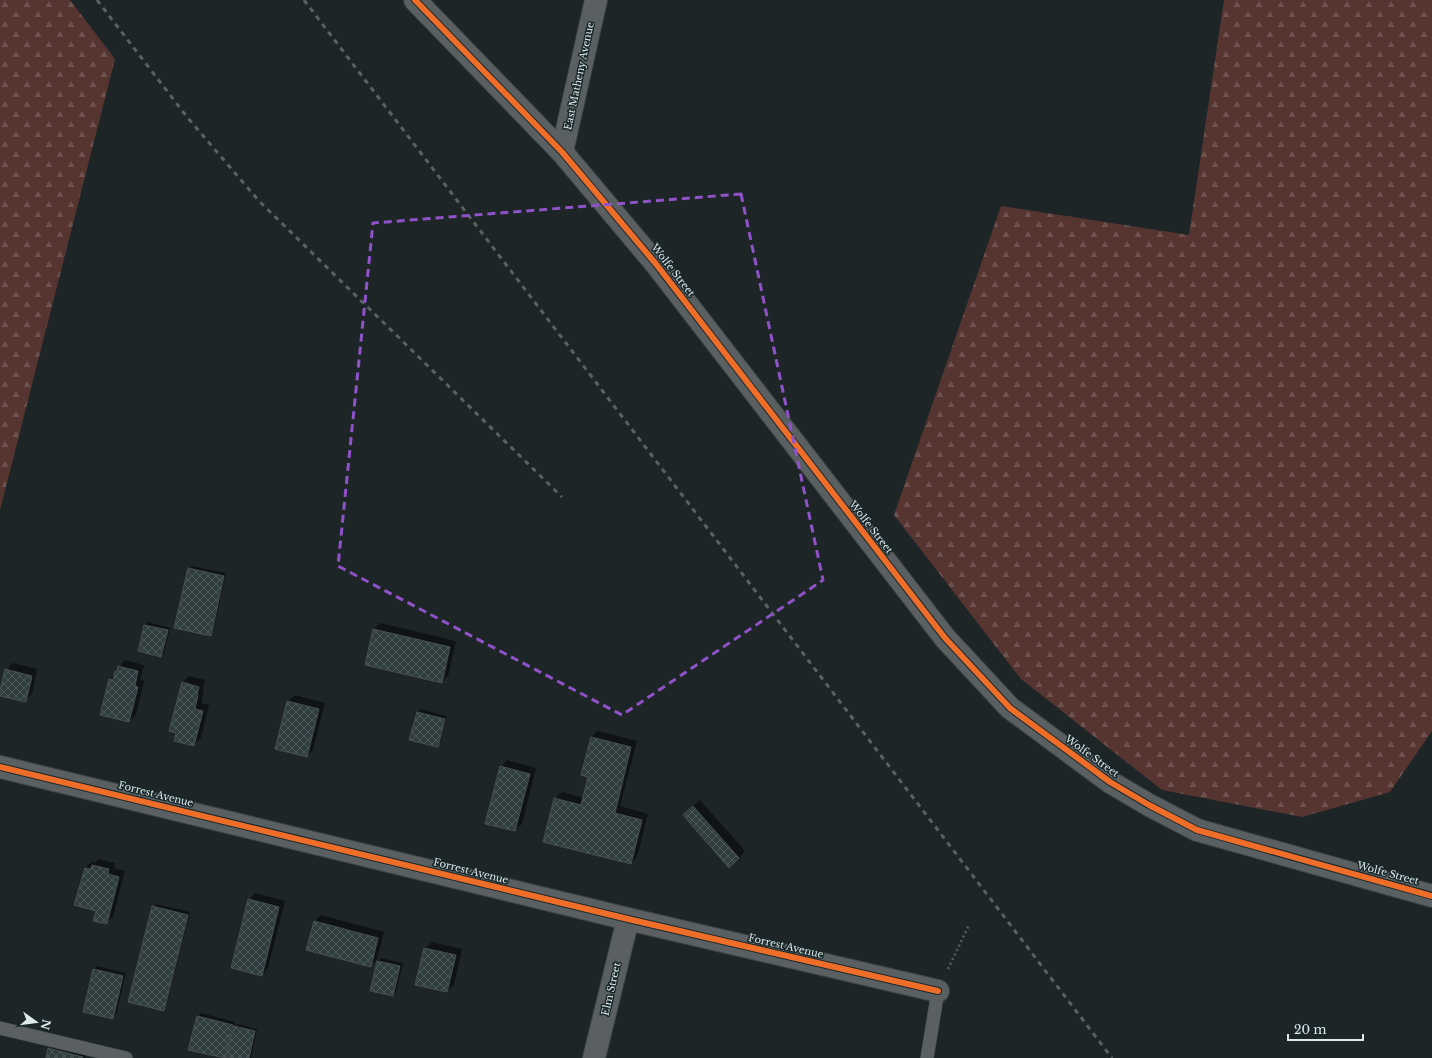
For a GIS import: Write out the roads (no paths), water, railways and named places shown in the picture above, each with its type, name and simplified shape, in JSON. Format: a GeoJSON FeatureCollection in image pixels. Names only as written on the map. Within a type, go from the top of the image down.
{"type":"FeatureCollection","features":[{"type":"Feature","properties":{"kind":"street","name":"Wolfe Street"},"geometry":{"type":"LineString","coordinates":[[415,0],[562,152],[656,264],[945,638],[1010,708],[1110,782],[1149,805],[1197,830],[1432,896]]}},
{"type":"Feature","properties":{"kind":"street","name":"East Matheny Avenue"},"geometry":{"type":"LineString","coordinates":[[562,152],[596,0]]}},
{"type":"Feature","properties":{"kind":"street","name":"Forrest Avenue"},"geometry":{"type":"LineString","coordinates":[[0,767],[628,919],[938,991]]}},
{"type":"Feature","properties":{"kind":"street","name":"Elm Street"},"geometry":{"type":"LineString","coordinates":[[594,1058],[628,919]]}},
{"type":"Feature","properties":{"kind":"lane"},"geometry":{"type":"LineString","coordinates":[[927,1058],[938,991]]}},
{"type":"Feature","properties":{"kind":"lane"},"geometry":{"type":"LineString","coordinates":[[0,1028],[126,1058]]}},
{"type":"Feature","properties":{"kind":"railway"},"geometry":{"type":"LineString","coordinates":[[97,0],[187,117],[259,201],[562,497]]}},
{"type":"Feature","properties":{"kind":"railway"},"geometry":{"type":"LineString","coordinates":[[304,0],[1112,1058]]}}]}
